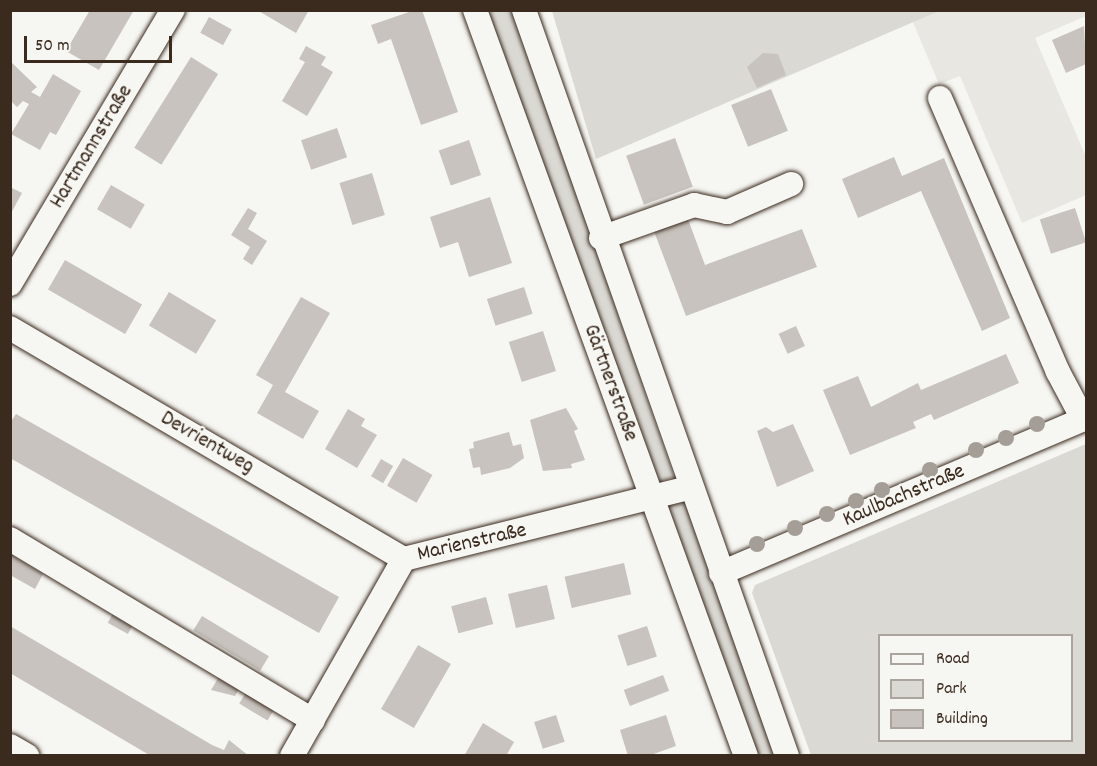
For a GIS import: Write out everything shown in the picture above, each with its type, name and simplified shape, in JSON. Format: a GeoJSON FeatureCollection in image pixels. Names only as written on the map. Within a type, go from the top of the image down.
{"type":"FeatureCollection","features":[{"type":"Feature","properties":{"kind":"street","name":"Hartmannstraße"},"geometry":{"type":"LineString","coordinates":[[10,284],[173,10]]}},
{"type":"Feature","properties":{"kind":"street","name":"Gärtnerstraße"},"geometry":{"type":"LineString","coordinates":[[475,10],[651,500],[746,756]]}},
{"type":"Feature","properties":{"kind":"street","name":"Gärtnerstraße"},"geometry":{"type":"LineString","coordinates":[[524,10],[689,488],[787,756]]}},
{"type":"Feature","properties":{"kind":"street"},"geometry":{"type":"LineString","coordinates":[[940,98],[1058,372],[1085,419]]}},
{"type":"Feature","properties":{"kind":"street"},"geometry":{"type":"LineString","coordinates":[[601,238],[694,205],[727,212],[791,184]]}},
{"type":"Feature","properties":{"kind":"street","name":"Devrientweg"},"geometry":{"type":"LineString","coordinates":[[13,335],[404,559]]}},
{"type":"Feature","properties":{"kind":"street","name":"Kaulbachstraße"},"geometry":{"type":"LineString","coordinates":[[721,573],[1085,419]]}},
{"type":"Feature","properties":{"kind":"street","name":"Marienstraße"},"geometry":{"type":"LineString","coordinates":[[292,756],[404,559],[651,500],[689,488]]}},
{"type":"Feature","properties":{"kind":"street"},"geometry":{"type":"LineString","coordinates":[[10,539],[313,720]]}},
{"type":"Feature","properties":{"kind":"street"},"geometry":{"type":"LineString","coordinates":[[10,746],[27,756]]}},
{"type":"Feature","properties":{"kind":"shaded area"},"geometry":{"type":"Polygon","coordinates":[[[939,10],[1086,11],[1086,16],[1035,38],[1086,157],[1086,195],[1022,223],[960,76],[939,84],[912,20],[939,10]]]}},
{"type":"Feature","properties":{"kind":"green space"},"geometry":{"type":"Polygon","coordinates":[[[485,11],[514,11],[674,477],[657,483],[485,11]]]}},
{"type":"Feature","properties":{"kind":"green space"},"geometry":{"type":"Polygon","coordinates":[[[552,11],[939,11],[596,159],[552,11]]]}},
{"type":"Feature","properties":{"kind":"green space"},"geometry":{"type":"Polygon","coordinates":[[[1086,444],[1086,755],[811,755],[752,593],[755,585],[1086,444]]]}},
{"type":"Feature","properties":{"kind":"green space"},"geometry":{"type":"Polygon","coordinates":[[[682,500],[686,502],[778,755],[754,755],[665,506],[682,500]]]}},
{"type":"Feature","properties":{"kind":"building"},"geometry":{"type":"Polygon","coordinates":[[[90,10],[134,10],[99,70],[66,51],[90,10]]]}},
{"type":"Feature","properties":{"kind":"building"},"geometry":{"type":"Polygon","coordinates":[[[257,10],[309,10],[296,33],[257,10]]]}},
{"type":"Feature","properties":{"kind":"building"},"geometry":{"type":"Polygon","coordinates":[[[415,10],[422,10],[458,112],[421,125],[391,39],[378,44],[371,25],[415,10]]]}},
{"type":"Feature","properties":{"kind":"building"},"geometry":{"type":"Polygon","coordinates":[[[209,17],[232,30],[223,45],[200,33],[209,17]]]}},
{"type":"Feature","properties":{"kind":"building"},"geometry":{"type":"Polygon","coordinates":[[[1084,26],[1086,64],[1066,73],[1052,40],[1084,26]]]}},
{"type":"Feature","properties":{"kind":"building"},"geometry":{"type":"Polygon","coordinates":[[[306,46],[326,57],[321,65],[333,72],[307,116],[282,101],[305,62],[299,59],[306,46]]]}},
{"type":"Feature","properties":{"kind":"building"},"geometry":{"type":"Polygon","coordinates":[[[763,53],[778,54],[786,75],[757,88],[747,67],[763,53]]]}},
{"type":"Feature","properties":{"kind":"building"},"geometry":{"type":"Polygon","coordinates":[[[191,57],[218,74],[161,165],[134,148],[191,57]]]}},
{"type":"Feature","properties":{"kind":"building"},"geometry":{"type":"Polygon","coordinates":[[[10,61],[37,87],[31,92],[40,97],[53,74],[81,91],[56,135],[50,132],[40,150],[11,134],[29,104],[23,101],[17,107],[10,100],[10,61]]]}},
{"type":"Feature","properties":{"kind":"building"},"geometry":{"type":"Polygon","coordinates":[[[771,89],[788,131],[748,147],[731,105],[771,89]]]}},
{"type":"Feature","properties":{"kind":"building"},"geometry":{"type":"Polygon","coordinates":[[[337,128],[347,157],[311,170],[301,140],[337,128]]]}},
{"type":"Feature","properties":{"kind":"building"},"geometry":{"type":"Polygon","coordinates":[[[675,138],[693,187],[644,205],[626,156],[675,138]]]}},
{"type":"Feature","properties":{"kind":"building"},"geometry":{"type":"Polygon","coordinates":[[[469,140],[481,175],[451,185],[439,150],[469,140]]]}},
{"type":"Feature","properties":{"kind":"building"},"geometry":{"type":"Polygon","coordinates":[[[894,157],[902,176],[944,158],[1010,318],[982,331],[921,191],[858,218],[842,179],[894,157]]]}},
{"type":"Feature","properties":{"kind":"building"},"geometry":{"type":"Polygon","coordinates":[[[372,173],[385,215],[352,225],[339,183],[372,173]]]}},
{"type":"Feature","properties":{"kind":"building"},"geometry":{"type":"Polygon","coordinates":[[[111,185],[145,204],[131,229],[97,209],[111,185]]]}},
{"type":"Feature","properties":{"kind":"building"},"geometry":{"type":"Polygon","coordinates":[[[10,187],[22,193],[10,215],[10,187]]]}},
{"type":"Feature","properties":{"kind":"building"},"geometry":{"type":"Polygon","coordinates":[[[490,197],[512,263],[469,277],[458,242],[440,248],[430,217],[490,197]]]}},
{"type":"Feature","properties":{"kind":"building"},"geometry":{"type":"Polygon","coordinates":[[[248,208],[257,213],[248,229],[267,241],[252,265],[243,259],[250,247],[231,235],[248,208]]]}},
{"type":"Feature","properties":{"kind":"building"},"geometry":{"type":"Polygon","coordinates":[[[1075,208],[1086,242],[1051,254],[1040,219],[1075,208]]]}},
{"type":"Feature","properties":{"kind":"building"},"geometry":{"type":"Polygon","coordinates":[[[686,214],[705,265],[802,229],[817,267],[686,316],[652,226],[686,214]]]}},
{"type":"Feature","properties":{"kind":"building"},"geometry":{"type":"Polygon","coordinates":[[[65,260],[142,304],[125,334],[48,289],[65,260]]]}},
{"type":"Feature","properties":{"kind":"building"},"geometry":{"type":"Polygon","coordinates":[[[524,287],[533,314],[496,326],[487,299],[524,287]]]}},
{"type":"Feature","properties":{"kind":"building"},"geometry":{"type":"Polygon","coordinates":[[[169,292],[216,320],[196,354],[149,325],[169,292]]]}},
{"type":"Feature","properties":{"kind":"building"},"geometry":{"type":"Polygon","coordinates":[[[301,297],[330,313],[285,392],[319,411],[303,439],[257,413],[273,385],[256,375],[301,297]]]}},
{"type":"Feature","properties":{"kind":"building"},"geometry":{"type":"Polygon","coordinates":[[[796,326],[805,346],[788,354],[779,334],[796,326]]]}},
{"type":"Feature","properties":{"kind":"building"},"geometry":{"type":"Polygon","coordinates":[[[543,331],[556,371],[522,382],[509,342],[543,331]]]}},
{"type":"Feature","properties":{"kind":"building"},"geometry":{"type":"Polygon","coordinates":[[[1006,354],[1019,383],[934,420],[931,414],[913,422],[916,428],[850,455],[823,390],[858,376],[871,407],[918,383],[921,390],[1006,354]]]}},
{"type":"Feature","properties":{"kind":"building"},"geometry":{"type":"Polygon","coordinates":[[[566,408],[578,429],[574,431],[585,460],[571,464],[572,468],[543,471],[530,420],[566,408]]]}},
{"type":"Feature","properties":{"kind":"building"},"geometry":{"type":"Polygon","coordinates":[[[348,409],[365,419],[361,426],[377,435],[357,468],[325,449],[348,409]]]}},
{"type":"Feature","properties":{"kind":"building"},"geometry":{"type":"Polygon","coordinates":[[[16,414],[339,597],[319,633],[10,458],[10,423],[16,414]]]}},
{"type":"Feature","properties":{"kind":"building"},"geometry":{"type":"Polygon","coordinates":[[[793,424],[814,471],[777,487],[757,431],[766,427],[773,432],[793,424]]]}},
{"type":"Feature","properties":{"kind":"building"},"geometry":{"type":"Polygon","coordinates":[[[509,432],[513,446],[521,444],[524,458],[510,468],[481,475],[480,467],[473,468],[469,449],[474,448],[473,442],[509,432]]]}},
{"type":"Feature","properties":{"kind":"building"},"geometry":{"type":"Polygon","coordinates":[[[403,458],[432,475],[416,503],[387,486],[403,458]]]}},
{"type":"Feature","properties":{"kind":"building"},"geometry":{"type":"Polygon","coordinates":[[[381,459],[393,466],[383,483],[371,476],[381,459]]]}},
{"type":"Feature","properties":{"kind":"building"},"geometry":{"type":"Polygon","coordinates":[[[10,546],[17,549],[13,556],[43,574],[35,589],[10,575],[10,546]]]}},
{"type":"Feature","properties":{"kind":"building"},"geometry":{"type":"Polygon","coordinates":[[[624,563],[631,594],[572,608],[565,577],[624,563]]]}},
{"type":"Feature","properties":{"kind":"building"},"geometry":{"type":"Polygon","coordinates":[[[547,585],[555,619],[516,628],[508,594],[547,585]]]}},
{"type":"Feature","properties":{"kind":"building"},"geometry":{"type":"Polygon","coordinates":[[[486,597],[493,624],[458,633],[451,606],[486,597]]]}},
{"type":"Feature","properties":{"kind":"building"},"geometry":{"type":"Polygon","coordinates":[[[116,608],[136,619],[128,634],[108,623],[116,608]]]}},
{"type":"Feature","properties":{"kind":"building"},"geometry":{"type":"Polygon","coordinates":[[[202,616],[269,656],[260,671],[193,631],[202,616]]]}},
{"type":"Feature","properties":{"kind":"building"},"geometry":{"type":"Polygon","coordinates":[[[10,626],[212,745],[224,750],[229,740],[249,756],[151,756],[10,673],[10,626]]]}},
{"type":"Feature","properties":{"kind":"building"},"geometry":{"type":"Polygon","coordinates":[[[647,626],[657,656],[627,666],[618,636],[647,626]]]}},
{"type":"Feature","properties":{"kind":"building"},"geometry":{"type":"Polygon","coordinates":[[[418,645],[451,664],[414,728],[381,709],[418,645]]]}},
{"type":"Feature","properties":{"kind":"building"},"geometry":{"type":"Polygon","coordinates":[[[223,670],[243,682],[235,696],[211,690],[223,670]]]}},
{"type":"Feature","properties":{"kind":"building"},"geometry":{"type":"Polygon","coordinates":[[[663,675],[669,691],[630,706],[624,690],[663,675]]]}},
{"type":"Feature","properties":{"kind":"building"},"geometry":{"type":"Polygon","coordinates":[[[248,689],[276,706],[268,721],[239,704],[248,689]]]}},
{"type":"Feature","properties":{"kind":"building"},"geometry":{"type":"Polygon","coordinates":[[[556,715],[565,742],[543,749],[534,722],[556,715]]]}},
{"type":"Feature","properties":{"kind":"building"},"geometry":{"type":"Polygon","coordinates":[[[666,715],[676,746],[648,756],[628,756],[620,730],[666,715]]]}},
{"type":"Feature","properties":{"kind":"building"},"geometry":{"type":"Polygon","coordinates":[[[483,723],[514,742],[506,756],[464,756],[483,723]]]}}]}
